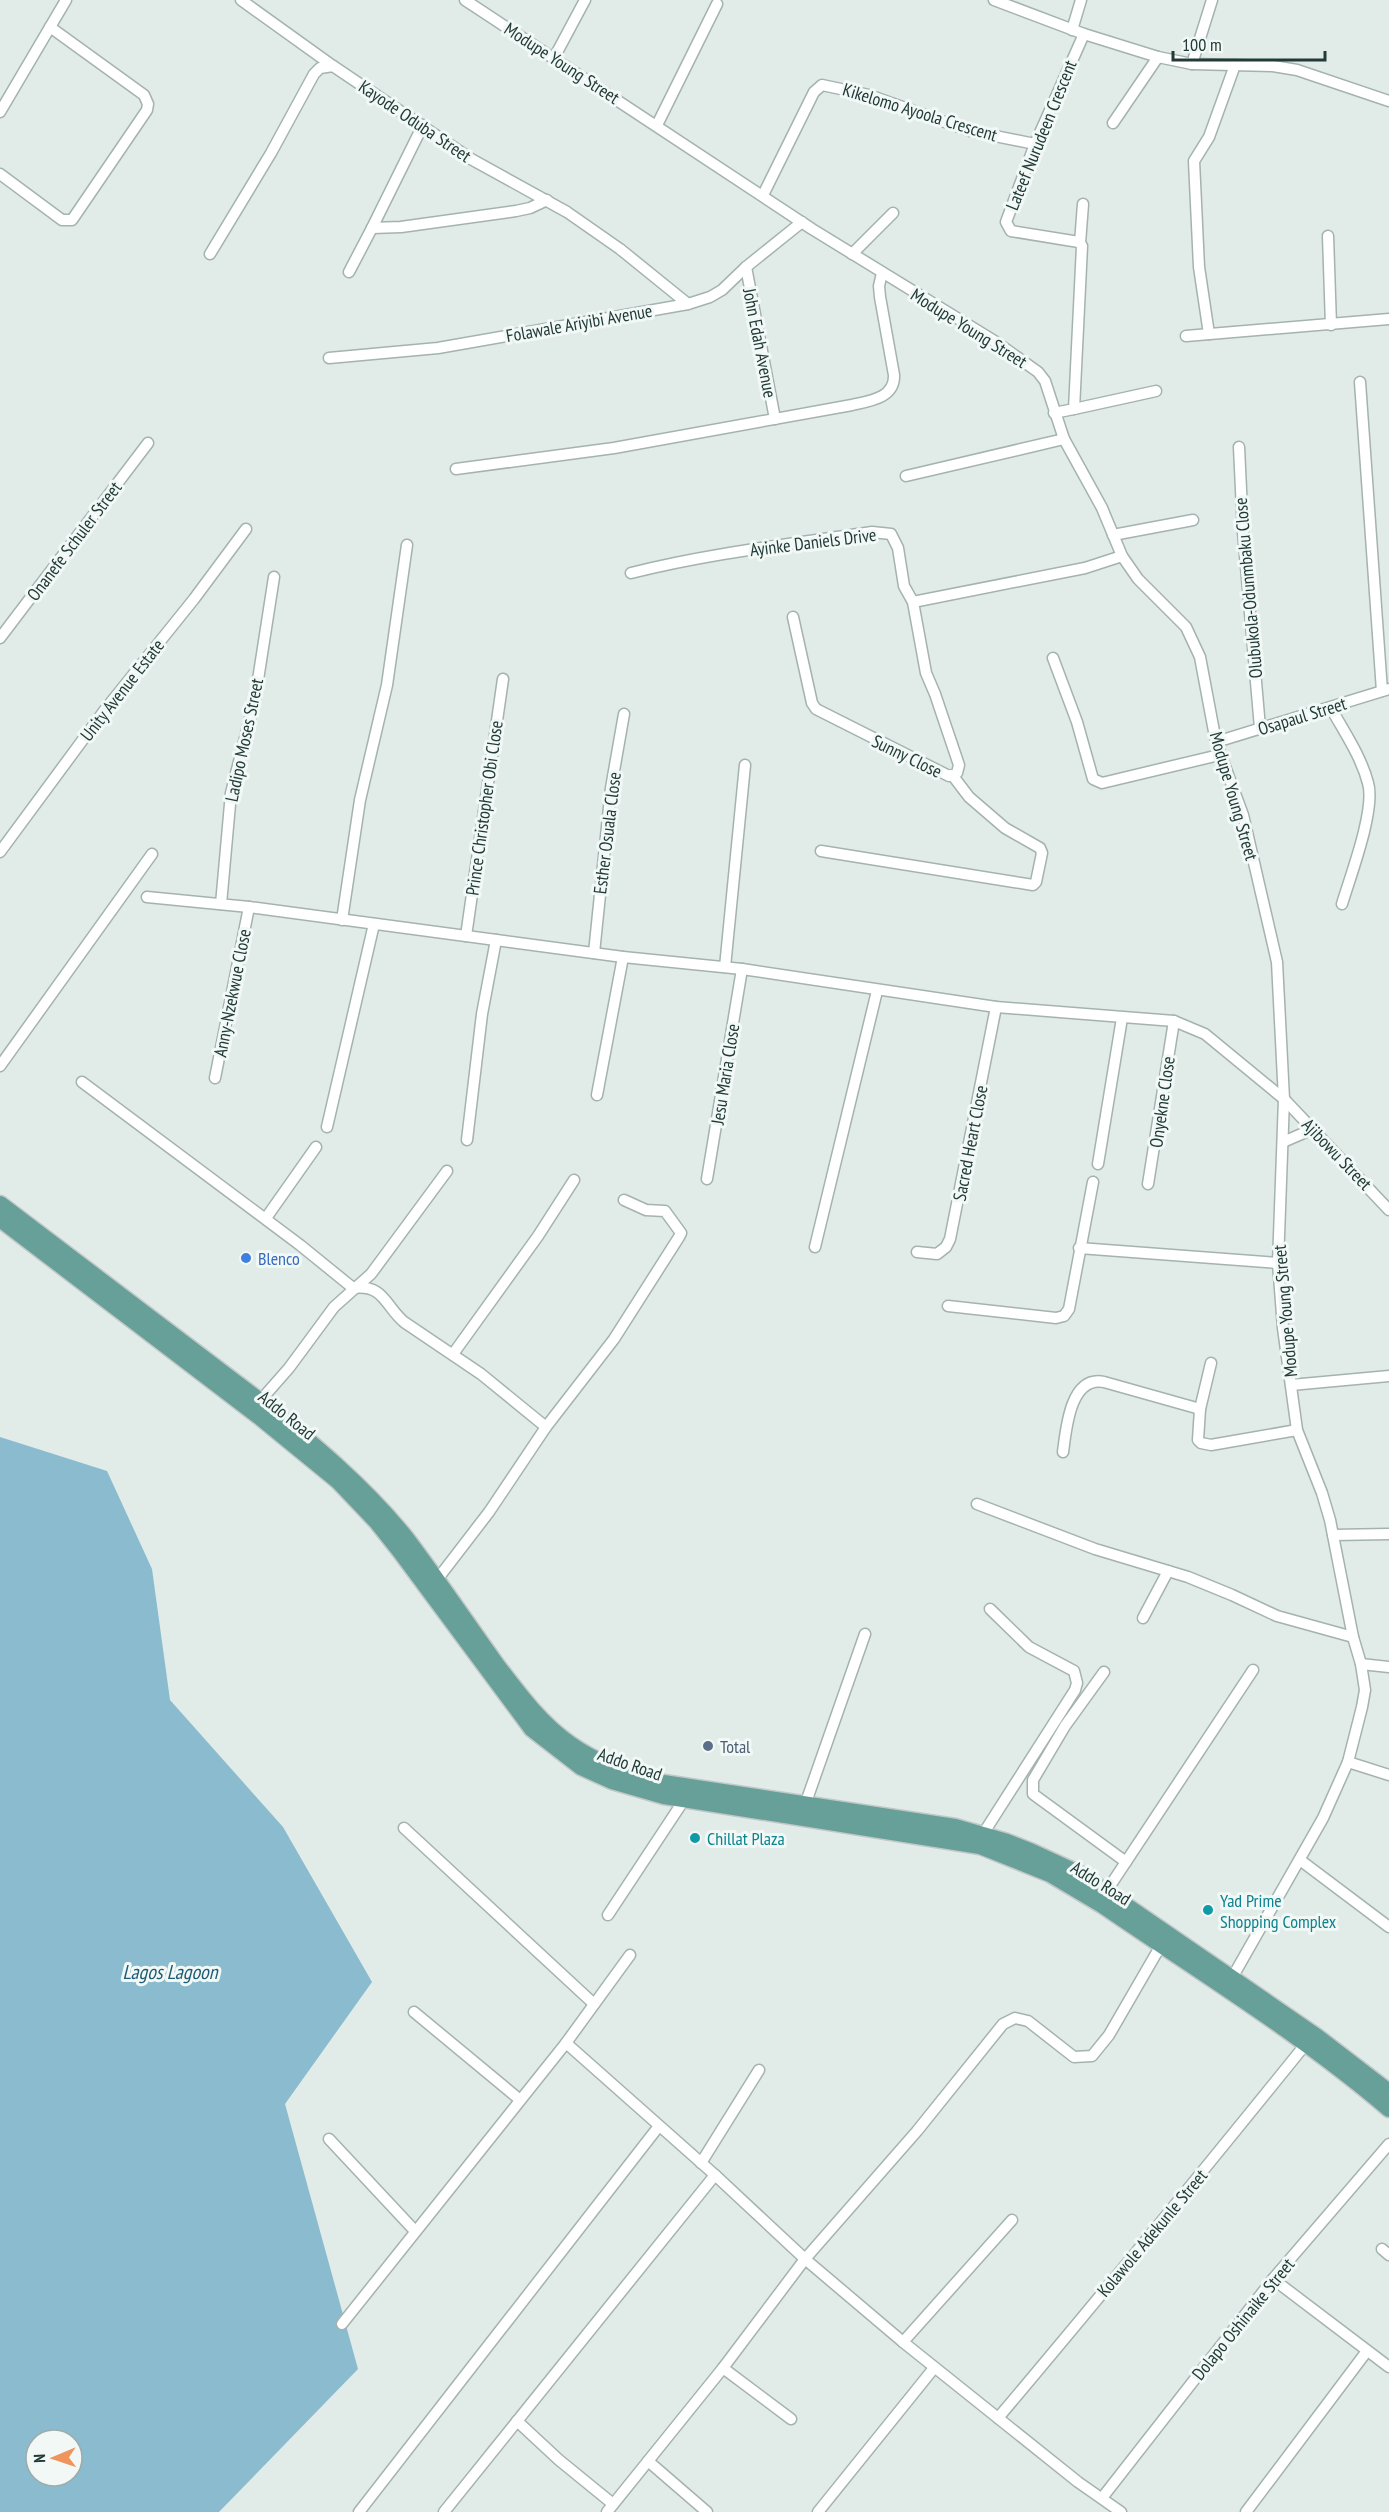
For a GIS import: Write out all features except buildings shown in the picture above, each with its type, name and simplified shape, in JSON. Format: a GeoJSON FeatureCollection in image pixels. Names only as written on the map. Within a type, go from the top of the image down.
{"type":"FeatureCollection","features":[{"type":"Feature","properties":{"kind":"main road","name":"Addo Road"},"geometry":{"type":"LineString","coordinates":[[0,1203],[297,1430],[364,1491],[407,1540],[518,1692],[553,1731],[571,1745],[612,1768],[657,1782],[955,1827],[1007,1842],[1058,1863],[1080,1874],[1106,1892],[1164,1940],[1345,2073],[1389,2109]]}},
{"type":"Feature","properties":{"kind":"main road","name":"Addo Road"},"geometry":{"type":"LineString","coordinates":[[0,1219],[261,1418],[338,1481],[395,1544],[510,1702],[543,1739],[581,1767],[642,1791],[684,1800],[980,1846],[1024,1862],[1067,1883],[1232,1978],[1316,2036],[1389,2092]]}},
{"type":"Feature","properties":{"kind":"street"},"geometry":{"type":"LineString","coordinates":[[0,112],[66,0]]}},
{"type":"Feature","properties":{"kind":"street","name":"Kayode Oduba Street"},"geometry":{"type":"LineString","coordinates":[[242,0],[333,66],[471,159],[567,212],[620,249],[688,304]]}},
{"type":"Feature","properties":{"kind":"street","name":"Modupe Young Street"},"geometry":{"type":"LineString","coordinates":[[465,0],[802,222],[996,342],[1038,372],[1045,381],[1064,439],[1086,478],[1122,556],[1138,579],[1186,627],[1200,657],[1216,742],[1243,815],[1274,945],[1278,972],[1284,1100],[1278,1263],[1283,1329],[1297,1430],[1322,1493],[1333,1535],[1365,1690],[1348,1762],[1323,1818],[1232,1978]]}},
{"type":"Feature","properties":{"kind":"street"},"geometry":{"type":"LineString","coordinates":[[554,58],[585,0]]}},
{"type":"Feature","properties":{"kind":"street"},"geometry":{"type":"LineString","coordinates":[[994,0],[1072,30],[1158,57],[1192,64],[1273,66],[1297,70],[1389,102]]}},
{"type":"Feature","properties":{"kind":"street"},"geometry":{"type":"LineString","coordinates":[[1072,30],[1081,0]]}},
{"type":"Feature","properties":{"kind":"street"},"geometry":{"type":"LineString","coordinates":[[1192,64],[1212,0]]}},
{"type":"Feature","properties":{"kind":"street"},"geometry":{"type":"LineString","coordinates":[[657,125],[717,4]]}},
{"type":"Feature","properties":{"kind":"street"},"geometry":{"type":"LineString","coordinates":[[0,174],[62,220],[72,220],[147,110],[148,104],[144,94],[50,27]]}},
{"type":"Feature","properties":{"kind":"street","name":"Lateef Nurudeen Crescent"},"geometry":{"type":"LineString","coordinates":[[1080,243],[1011,231],[1007,226],[1007,219],[1035,144],[1084,34]]}},
{"type":"Feature","properties":{"kind":"street"},"geometry":{"type":"LineString","coordinates":[[1113,123],[1158,57]]}},
{"type":"Feature","properties":{"kind":"street"},"geometry":{"type":"LineString","coordinates":[[1209,334],[1199,267],[1194,161],[1209,137],[1235,65]]}},
{"type":"Feature","properties":{"kind":"street"},"geometry":{"type":"LineString","coordinates":[[210,254],[272,153],[314,74],[320,68],[333,66]]}},
{"type":"Feature","properties":{"kind":"street","name":"Kikelomo Ayoola Crescent"},"geometry":{"type":"LineString","coordinates":[[763,195],[813,92],[822,85],[869,95],[970,130],[1035,144]]}},
{"type":"Feature","properties":{"kind":"street"},"geometry":{"type":"LineString","coordinates":[[349,272],[423,125]]}},
{"type":"Feature","properties":{"kind":"street"},"geometry":{"type":"LineString","coordinates":[[372,228],[401,227],[516,211],[530,208],[547,200]]}},
{"type":"Feature","properties":{"kind":"street"},"geometry":{"type":"LineString","coordinates":[[1074,409],[1083,204]]}},
{"type":"Feature","properties":{"kind":"street"},"geometry":{"type":"LineString","coordinates":[[852,254],[894,213]]}},
{"type":"Feature","properties":{"kind":"street","name":"Folawale Ariyibi Avenue"},"geometry":{"type":"LineString","coordinates":[[329,358],[438,348],[688,304],[722,290],[746,267],[802,222]]}},
{"type":"Feature","properties":{"kind":"street"},"geometry":{"type":"LineString","coordinates":[[1328,236],[1330,325]]}},
{"type":"Feature","properties":{"kind":"street","name":"John Edah Avenue"},"geometry":{"type":"LineString","coordinates":[[746,267],[775,419]]}},
{"type":"Feature","properties":{"kind":"street"},"geometry":{"type":"LineString","coordinates":[[456,469],[614,448],[874,400],[892,389],[894,375],[879,286],[882,273]]}},
{"type":"Feature","properties":{"kind":"street"},"geometry":{"type":"LineString","coordinates":[[1186,336],[1389,318]]}},
{"type":"Feature","properties":{"kind":"street"},"geometry":{"type":"LineString","coordinates":[[1360,382],[1385,690]]}},
{"type":"Feature","properties":{"kind":"street"},"geometry":{"type":"LineString","coordinates":[[1054,413],[1156,391]]}},
{"type":"Feature","properties":{"kind":"street"},"geometry":{"type":"LineString","coordinates":[[906,476],[1064,439]]}},
{"type":"Feature","properties":{"kind":"street","name":"Onanefe Schuler Street"},"geometry":{"type":"LineString","coordinates":[[0,638],[148,443]]}},
{"type":"Feature","properties":{"kind":"street","name":"Olubukola-Odunmbaku Close"},"geometry":{"type":"LineString","coordinates":[[1239,447],[1243,532],[1260,728]]}},
{"type":"Feature","properties":{"kind":"street"},"geometry":{"type":"LineString","coordinates":[[1113,535],[1193,520]]}},
{"type":"Feature","properties":{"kind":"street","name":"Unity Avenue Estate"},"geometry":{"type":"LineString","coordinates":[[0,852],[104,711],[194,599],[246,529]]}},
{"type":"Feature","properties":{"kind":"street","name":"Ayinke Daniels Drive"},"geometry":{"type":"LineString","coordinates":[[631,573],[733,552],[872,532],[887,532],[896,540],[903,580],[914,602]]}},
{"type":"Feature","properties":{"kind":"street"},"geometry":{"type":"LineString","coordinates":[[342,920],[360,800],[387,685],[407,546]]}},
{"type":"Feature","properties":{"kind":"street"},"geometry":{"type":"LineString","coordinates":[[914,602],[1085,568],[1122,556]]}},
{"type":"Feature","properties":{"kind":"street","name":"Ladipo Moses Street"},"geometry":{"type":"LineString","coordinates":[[221,904],[231,793],[255,699],[274,577]]}},
{"type":"Feature","properties":{"kind":"street","name":"Sunny Close"},"geometry":{"type":"LineString","coordinates":[[793,618],[812,703],[816,709],[873,739],[953,776],[957,773],[959,765],[926,673],[914,602]]}},
{"type":"Feature","properties":{"kind":"street"},"geometry":{"type":"LineString","coordinates":[[1053,658],[1077,722],[1093,779],[1097,782],[1102,783],[1159,771],[1220,755]]}},
{"type":"Feature","properties":{"kind":"street","name":"Prince Christopher Obi Close"},"geometry":{"type":"LineString","coordinates":[[466,936],[503,679]]}},
{"type":"Feature","properties":{"kind":"street","name":"Osapaul Street"},"geometry":{"type":"LineString","coordinates":[[1216,742],[1385,690]]}},
{"type":"Feature","properties":{"kind":"street"},"geometry":{"type":"LineString","coordinates":[[1331,708],[1359,759],[1370,790],[1367,818],[1342,904]]}},
{"type":"Feature","properties":{"kind":"street","name":"Esther Osuala Close"},"geometry":{"type":"LineString","coordinates":[[594,953],[610,788],[624,714]]}},
{"type":"Feature","properties":{"kind":"street"},"geometry":{"type":"LineString","coordinates":[[725,967],[745,765]]}},
{"type":"Feature","properties":{"kind":"street"},"geometry":{"type":"LineString","coordinates":[[821,851],[1033,885],[1036,882],[1042,853],[1040,848],[1005,828],[969,797],[953,776]]}},
{"type":"Feature","properties":{"kind":"street"},"geometry":{"type":"LineString","coordinates":[[0,1066],[153,854]]}},
{"type":"Feature","properties":{"kind":"street","name":"Ajibowu Street"},"geometry":{"type":"LineString","coordinates":[[147,897],[249,907],[623,957],[742,969],[996,1008],[1174,1021],[1205,1034],[1284,1100],[1389,1210]]}},
{"type":"Feature","properties":{"kind":"street","name":"Anny-Nzekwue Close"},"geometry":{"type":"LineString","coordinates":[[215,1078],[249,907]]}},
{"type":"Feature","properties":{"kind":"street"},"geometry":{"type":"LineString","coordinates":[[327,1127],[375,924]]}},
{"type":"Feature","properties":{"kind":"street"},"geometry":{"type":"LineString","coordinates":[[467,1140],[482,1014],[496,940]]}},
{"type":"Feature","properties":{"kind":"street"},"geometry":{"type":"LineString","coordinates":[[597,1095],[623,957]]}},
{"type":"Feature","properties":{"kind":"street","name":"Jesu Maria Close"},"geometry":{"type":"LineString","coordinates":[[707,1179],[742,969]]}},
{"type":"Feature","properties":{"kind":"street"},"geometry":{"type":"LineString","coordinates":[[814,1247],[877,991]]}},
{"type":"Feature","properties":{"kind":"street","name":"Sacred Heart Close"},"geometry":{"type":"LineString","coordinates":[[916,1252],[937,1254],[946,1247],[950,1239],[996,1008]]}},
{"type":"Feature","properties":{"kind":"street"},"geometry":{"type":"LineString","coordinates":[[1098,1164],[1122,1018]]}},
{"type":"Feature","properties":{"kind":"street","name":"Onyekne Close"},"geometry":{"type":"LineString","coordinates":[[1148,1184],[1174,1021]]}},
{"type":"Feature","properties":{"kind":"street"},"geometry":{"type":"LineString","coordinates":[[82,1082],[266,1218],[353,1287],[379,1292],[395,1314],[453,1354],[546,1427]]}},
{"type":"Feature","properties":{"kind":"street"},"geometry":{"type":"LineString","coordinates":[[1283,1142],[1313,1129]]}},
{"type":"Feature","properties":{"kind":"street"},"geometry":{"type":"LineString","coordinates":[[266,1218],[316,1147]]}},
{"type":"Feature","properties":{"kind":"street"},"geometry":{"type":"LineString","coordinates":[[260,1401],[289,1368],[334,1307],[353,1287],[371,1274],[447,1170]]}},
{"type":"Feature","properties":{"kind":"street"},"geometry":{"type":"LineString","coordinates":[[453,1354],[538,1236],[574,1180]]}},
{"type":"Feature","properties":{"kind":"street"},"geometry":{"type":"LineString","coordinates":[[948,1306],[1056,1318],[1064,1316],[1069,1309],[1093,1182]]}},
{"type":"Feature","properties":{"kind":"street"},"geometry":{"type":"LineString","coordinates":[[436,1581],[489,1512],[546,1427],[614,1339],[681,1233],[665,1211],[646,1210],[624,1200]]}},
{"type":"Feature","properties":{"kind":"street"},"geometry":{"type":"LineString","coordinates":[[1079,1248],[1278,1263]]}},
{"type":"Feature","properties":{"kind":"street"},"geometry":{"type":"LineString","coordinates":[[1211,1363],[1200,1410],[1198,1440],[1204,1444],[1297,1430]]}},
{"type":"Feature","properties":{"kind":"street"},"geometry":{"type":"LineString","coordinates":[[1291,1385],[1389,1376]]}},
{"type":"Feature","properties":{"kind":"street"},"geometry":{"type":"LineString","coordinates":[[1063,1452],[1072,1403],[1081,1390],[1093,1382],[1104,1382],[1200,1410]]}},
{"type":"Feature","properties":{"kind":"street"},"geometry":{"type":"LineString","coordinates":[[976,1504],[1095,1549],[1168,1571],[1232,1594],[1277,1616],[1353,1637]]}},
{"type":"Feature","properties":{"kind":"street"},"geometry":{"type":"LineString","coordinates":[[1333,1535],[1389,1534]]}},
{"type":"Feature","properties":{"kind":"street"},"geometry":{"type":"LineString","coordinates":[[1143,1618],[1168,1571]]}},
{"type":"Feature","properties":{"kind":"street"},"geometry":{"type":"LineString","coordinates":[[983,1834],[1075,1690],[1077,1683],[1074,1671],[1029,1647],[990,1608]]}},
{"type":"Feature","properties":{"kind":"street"},"geometry":{"type":"LineString","coordinates":[[805,1805],[865,1634]]}},
{"type":"Feature","properties":{"kind":"street"},"geometry":{"type":"LineString","coordinates":[[1361,1664],[1389,1667]]}},
{"type":"Feature","properties":{"kind":"street"},"geometry":{"type":"LineString","coordinates":[[1106,1892],[1253,1670]]}},
{"type":"Feature","properties":{"kind":"street"},"geometry":{"type":"LineString","coordinates":[[1104,1672],[1065,1726],[1032,1780],[1031,1790],[1033,1794],[1126,1862]]}},
{"type":"Feature","properties":{"kind":"street"},"geometry":{"type":"LineString","coordinates":[[1348,1762],[1389,1775]]}},
{"type":"Feature","properties":{"kind":"street"},"geometry":{"type":"LineString","coordinates":[[608,1915],[684,1800]]}},
{"type":"Feature","properties":{"kind":"street"},"geometry":{"type":"LineString","coordinates":[[404,1828],[594,2004]]}},
{"type":"Feature","properties":{"kind":"street"},"geometry":{"type":"LineString","coordinates":[[1300,1860],[1389,1927]]}},
{"type":"Feature","properties":{"kind":"street"},"geometry":{"type":"LineString","coordinates":[[517,2421],[610,2508],[723,2368],[805,2259],[917,2131],[1003,2024],[1015,2018],[1028,2021],[1074,2057],[1092,2056],[1109,2035],[1164,1940]]}},
{"type":"Feature","properties":{"kind":"street"},"geometry":{"type":"LineString","coordinates":[[342,2324],[519,2099],[566,2043],[630,1955]]}},
{"type":"Feature","properties":{"kind":"street"},"geometry":{"type":"LineString","coordinates":[[414,2012],[519,2099]]}},
{"type":"Feature","properties":{"kind":"street"},"geometry":{"type":"LineString","coordinates":[[566,2043],[715,2175],[805,2259],[903,2342],[1078,2482],[1122,2512]]}},
{"type":"Feature","properties":{"kind":"street","name":"Kolawole Adekunle Street"},"geometry":{"type":"LineString","coordinates":[[998,2418],[1142,2243],[1206,2170],[1305,2045]]}},
{"type":"Feature","properties":{"kind":"street"},"geometry":{"type":"LineString","coordinates":[[701,2163],[759,2070]]}},
{"type":"Feature","properties":{"kind":"street"},"geometry":{"type":"LineString","coordinates":[[359,2512],[659,2126]]}},
{"type":"Feature","properties":{"kind":"street"},"geometry":{"type":"LineString","coordinates":[[329,2139],[415,2231]]}},
{"type":"Feature","properties":{"kind":"street","name":"Dolapo Oshinaike Street"},"geometry":{"type":"LineString","coordinates":[[1102,2498],[1272,2279],[1389,2144]]}},
{"type":"Feature","properties":{"kind":"street"},"geometry":{"type":"LineString","coordinates":[[444,2512],[715,2175]]}},
{"type":"Feature","properties":{"kind":"street"},"geometry":{"type":"LineString","coordinates":[[903,2342],[1012,2220]]}},
{"type":"Feature","properties":{"kind":"street"},"geometry":{"type":"LineString","coordinates":[[1272,2279],[1389,2367]]}},
{"type":"Feature","properties":{"kind":"street"},"geometry":{"type":"LineString","coordinates":[[1246,2512],[1367,2351]]}},
{"type":"Feature","properties":{"kind":"street"},"geometry":{"type":"LineString","coordinates":[[723,2368],[791,2419]]}},
{"type":"Feature","properties":{"kind":"street"},"geometry":{"type":"LineString","coordinates":[[818,2512],[934,2368]]}},
{"type":"Feature","properties":{"kind":"street"},"geometry":{"type":"LineString","coordinates":[[648,2461],[707,2512]]}},
{"type":"Feature","properties":{"kind":"water","name":"Lagos Lagoon"},"geometry":{"type":"Polygon","coordinates":[[[0,1437],[107,1471],[152,1569],[170,1700],[283,1827],[372,1982],[285,2104],[358,2369],[219,2512],[0,2512],[0,1437]]]}},
{"type":"Feature","properties":{"kind":"place","name":"Blenco"},"geometry":{"type":"Point","coordinates":[246,1258]}},
{"type":"Feature","properties":{"kind":"place","name":"Total"},"geometry":{"type":"Point","coordinates":[708,1746]}},
{"type":"Feature","properties":{"kind":"place","name":"Chillat Plaza"},"geometry":{"type":"Point","coordinates":[695,1838]}},
{"type":"Feature","properties":{"kind":"place","name":"Yad Prime Shopping Complex"},"geometry":{"type":"Point","coordinates":[1208,1910]}}]}
